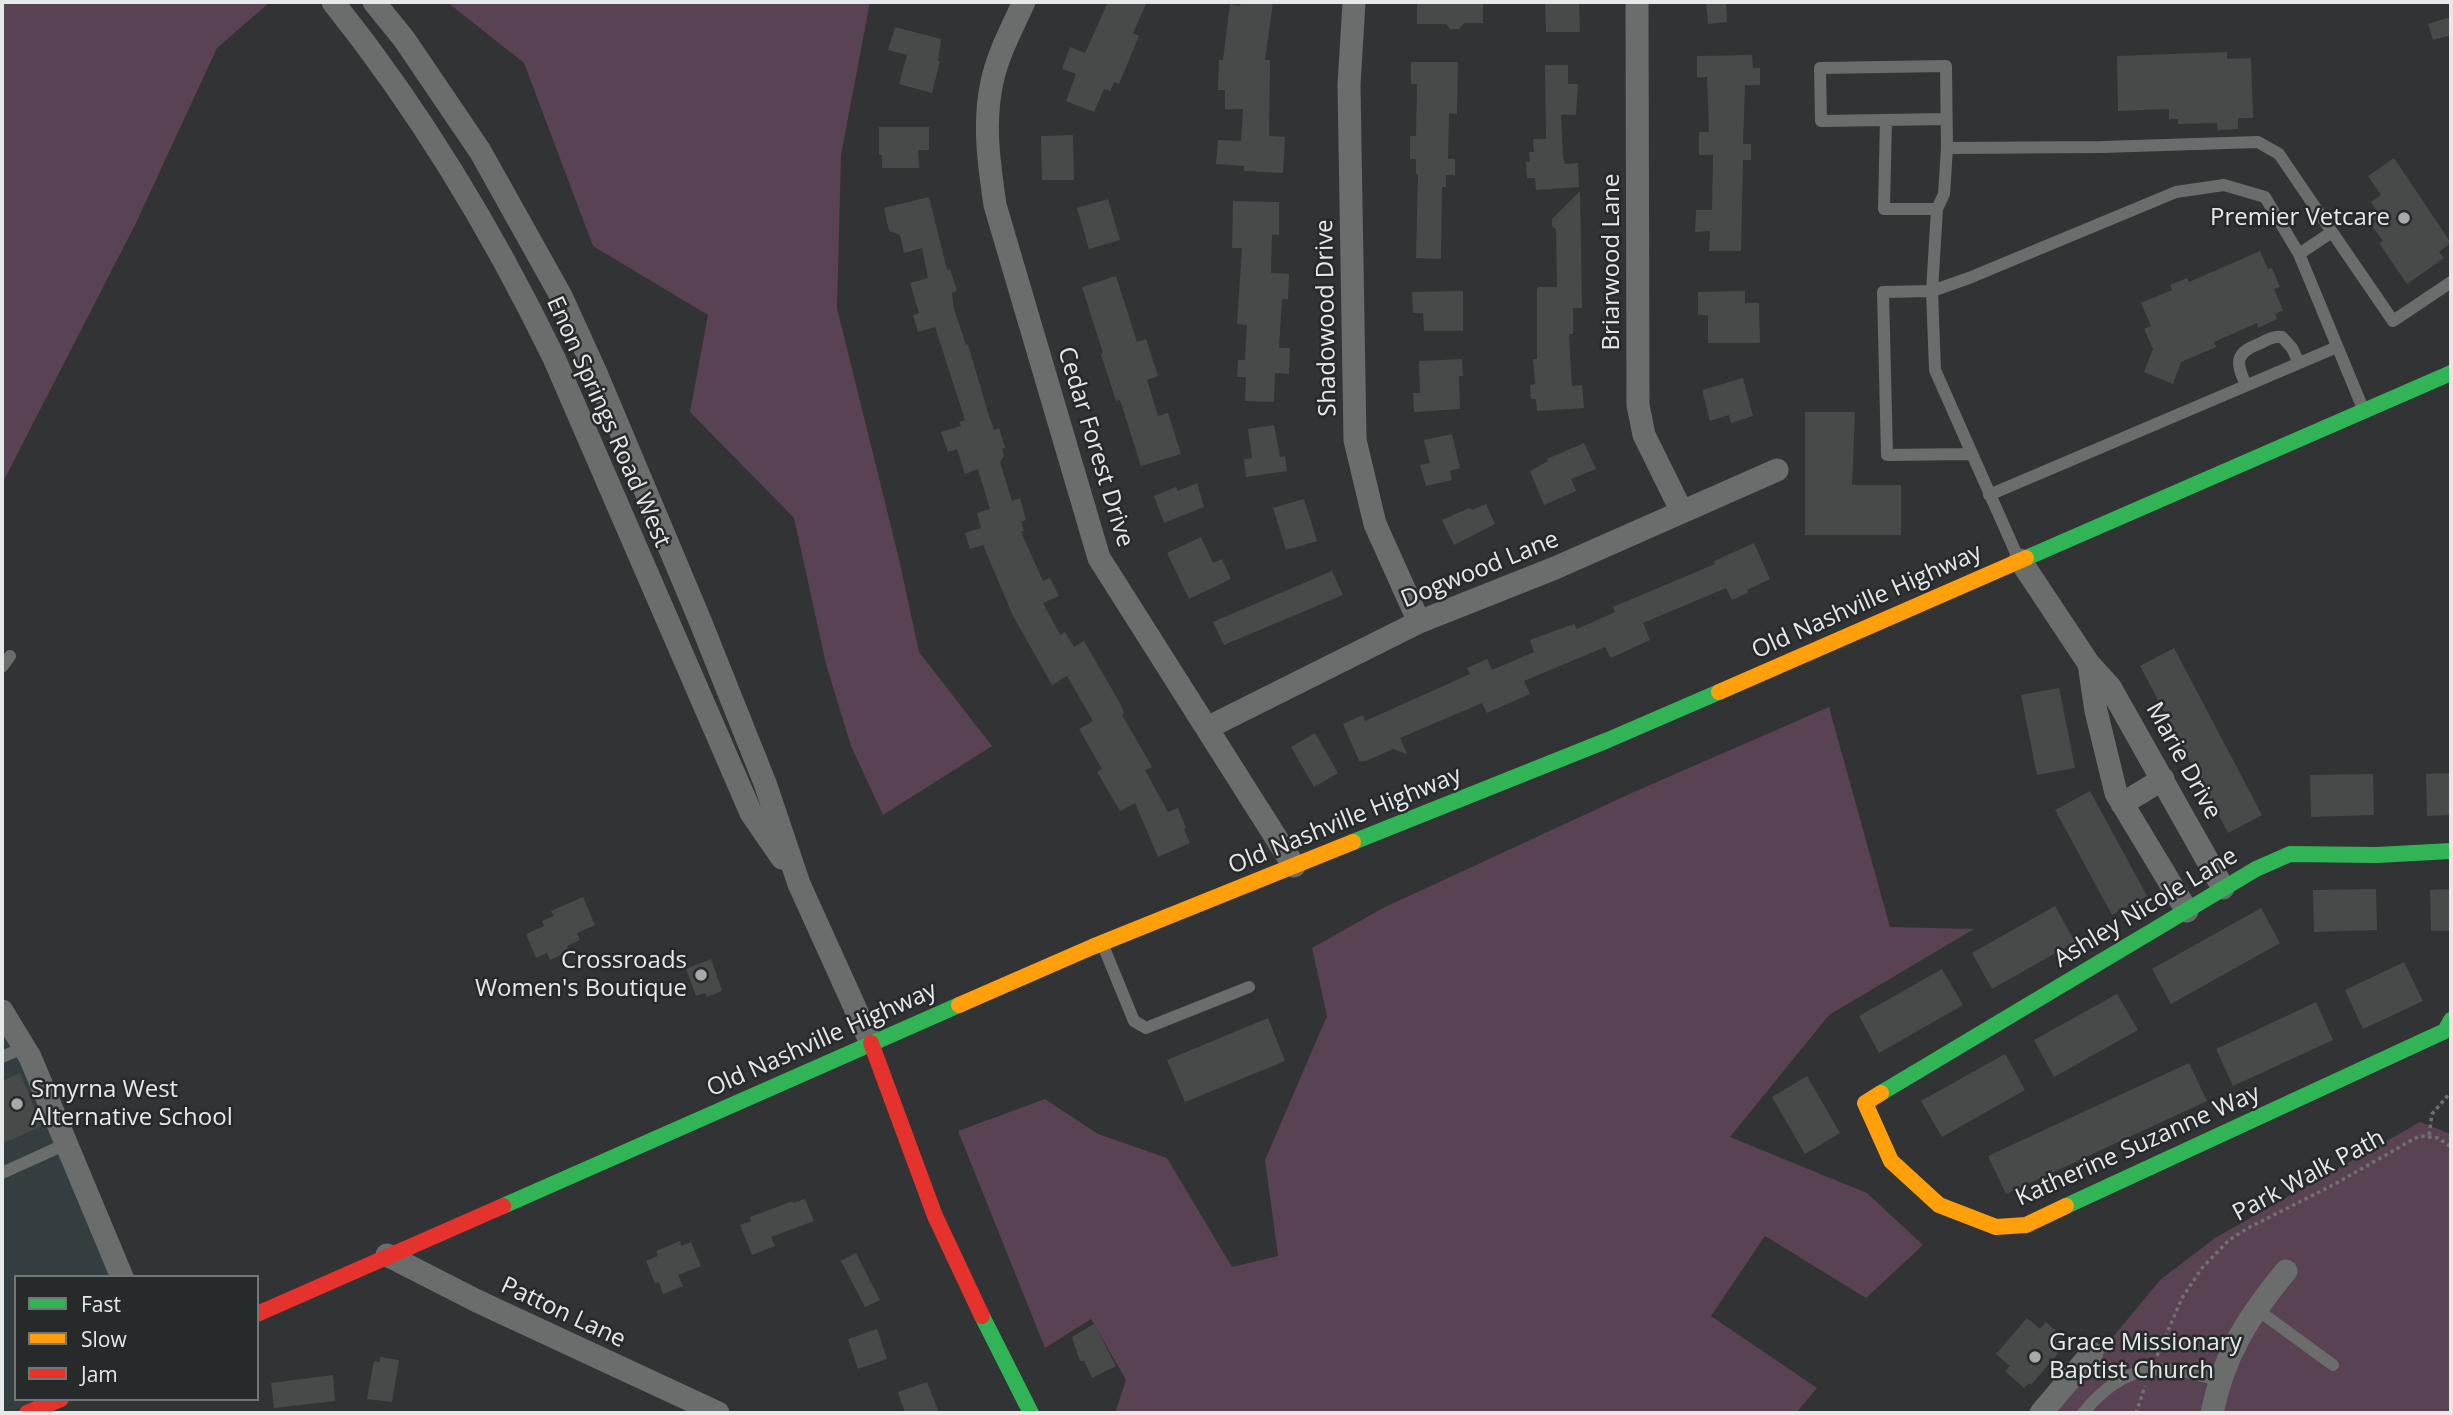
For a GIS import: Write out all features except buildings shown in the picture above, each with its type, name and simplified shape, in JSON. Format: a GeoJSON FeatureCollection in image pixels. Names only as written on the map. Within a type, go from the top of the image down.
{"type":"FeatureCollection","features":[{"type":"Feature","properties":{"kind":"main road","name":"Old Nashville Highway"},"geometry":{"type":"LineString","coordinates":[[259,1313],[1102,943],[1608,740],[2451,373]]}},
{"type":"Feature","properties":{"kind":"main road","name":"Ashley Nicole Lane"},"geometry":{"type":"LineString","coordinates":[[1890,1089],[2223,888],[2290,854],[2377,855],[2451,851]]}},
{"type":"Feature","properties":{"kind":"main road","name":"Katherine Suzanne Way"},"geometry":{"type":"LineString","coordinates":[[1890,1089],[1865,1103],[1891,1161],[1939,1205],[1996,1227],[2026,1225],[2445,1031],[2451,1020]]}},
{"type":"Feature","properties":{"kind":"main road","name":"Enon Springs Road West"},"geometry":{"type":"LineString","coordinates":[[871,1044],[935,1216],[1003,1361],[1031,1413]]}},
{"type":"Feature","properties":{"kind":"main road"},"geometry":{"type":"LineString","coordinates":[[27,1413],[56,1401]]}},
{"type":"Feature","properties":{"kind":"street","name":"Enon Springs Road West"},"geometry":{"type":"LineString","coordinates":[[333,2],[422,123],[526,299],[751,813],[799,884]]}},
{"type":"Feature","properties":{"kind":"street","name":"Enon Springs Road West"},"geometry":{"type":"LineString","coordinates":[[374,2],[450,105],[480,151],[540,256],[596,373],[765,783],[799,884],[871,1044]]}},
{"type":"Feature","properties":{"kind":"street","name":"Cedar Forest Drive"},"geometry":{"type":"LineString","coordinates":[[1024,2],[1000,56],[992,82],[987,119],[988,158],[995,205],[1099,558],[1294,866]]}},
{"type":"Feature","properties":{"kind":"street","name":"Shadowood Drive"},"geometry":{"type":"LineString","coordinates":[[1354,2],[1349,85],[1355,440],[1375,524],[1419,622]]}},
{"type":"Feature","properties":{"kind":"street","name":"Briarwood Lane"},"geometry":{"type":"LineString","coordinates":[[1637,2],[1638,405],[1644,435],[1682,512]]}},
{"type":"Feature","properties":{"kind":"street"},"geometry":{"type":"LineString","coordinates":[[422,123],[450,105]]}},
{"type":"Feature","properties":{"kind":"street","name":"Dogwood Lane"},"geometry":{"type":"LineString","coordinates":[[1207,728],[1419,622],[1555,568],[1777,470]]}},
{"type":"Feature","properties":{"kind":"street","name":"Marie Drive"},"geometry":{"type":"LineString","coordinates":[[2020,561],[2089,664],[2110,687],[2223,888]]}},
{"type":"Feature","properties":{"kind":"street","name":"Marie Drive"},"geometry":{"type":"LineString","coordinates":[[2089,664],[2116,793],[2187,911]]}},
{"type":"Feature","properties":{"kind":"street"},"geometry":{"type":"LineString","coordinates":[[2122,804],[2163,779]]}},
{"type":"Feature","properties":{"kind":"street"},"geometry":{"type":"LineString","coordinates":[[2,1011],[24,1047],[121,1275]]}},
{"type":"Feature","properties":{"kind":"street","name":"Patton Lane"},"geometry":{"type":"LineString","coordinates":[[387,1255],[477,1301],[718,1413]]}},
{"type":"Feature","properties":{"kind":"street"},"geometry":{"type":"LineString","coordinates":[[2212,1413],[2219,1381],[2255,1308],[2286,1271]]}},
{"type":"Feature","properties":{"kind":"street"},"geometry":{"type":"LineString","coordinates":[[2041,1413],[2092,1353]]}},
{"type":"Feature","properties":{"kind":"lane"},"geometry":{"type":"LineString","coordinates":[[1946,119],[1821,121],[1820,68],[1946,65],[1947,148],[1944,194],[1937,209],[1932,291],[1935,370],[2020,561]]}},
{"type":"Feature","properties":{"kind":"lane"},"geometry":{"type":"LineString","coordinates":[[1886,120],[1884,209],[1937,209]]}},
{"type":"Feature","properties":{"kind":"lane"},"geometry":{"type":"LineString","coordinates":[[1947,148],[2258,142],[2279,154],[2393,321],[2451,282]]}},
{"type":"Feature","properties":{"kind":"lane"},"geometry":{"type":"LineString","coordinates":[[1971,454],[1887,455],[1883,292],[1932,291],[2176,192],[2224,186],[2265,197],[2299,254],[2364,411]]}},
{"type":"Feature","properties":{"kind":"lane"},"geometry":{"type":"LineString","coordinates":[[2299,254],[2332,232]]}},
{"type":"Feature","properties":{"kind":"lane"},"geometry":{"type":"LineString","coordinates":[[2246,385],[2239,369],[2242,352],[2275,337],[2282,337],[2288,342],[2299,363]]}},
{"type":"Feature","properties":{"kind":"lane"},"geometry":{"type":"LineString","coordinates":[[1989,495],[2337,347]]}},
{"type":"Feature","properties":{"kind":"lane"},"geometry":{"type":"LineString","coordinates":[[2,667],[10,656]]}},
{"type":"Feature","properties":{"kind":"lane"},"geometry":{"type":"LineString","coordinates":[[1102,943],[1135,1021],[1146,1028],[1249,987]]}},
{"type":"Feature","properties":{"kind":"lane"},"geometry":{"type":"LineString","coordinates":[[2,1057],[24,1047]]}},
{"type":"Feature","properties":{"kind":"lane"},"geometry":{"type":"LineString","coordinates":[[2,1173],[66,1144]]}},
{"type":"Feature","properties":{"kind":"lane"},"geometry":{"type":"LineString","coordinates":[[2255,1308],[2333,1365]]}},
{"type":"Feature","properties":{"kind":"lane"},"geometry":{"type":"LineString","coordinates":[[2083,1413],[2111,1386],[2142,1369],[2192,1371],[2219,1381]]}},
{"type":"Feature","properties":{"kind":"path"},"geometry":{"type":"LineString","coordinates":[[2451,1092],[2432,1114],[2429,1136],[2438,1138],[2451,1147]]}},
{"type":"Feature","properties":{"kind":"path","name":"Park Walk Path"},"geometry":{"type":"LineString","coordinates":[[2173,1314],[2202,1268],[2229,1240],[2419,1136],[2429,1136]]}},
{"type":"Feature","properties":{"kind":"shaded area"},"geometry":{"type":"Polygon","coordinates":[[[2,2],[270,2],[217,48],[136,223],[2,484],[2,2]]]}},
{"type":"Feature","properties":{"kind":"shaded area"},"geometry":{"type":"Polygon","coordinates":[[[447,2],[870,2],[841,155],[837,308],[899,559],[919,652],[992,746],[883,815],[851,746],[826,664],[794,518],[690,412],[708,315],[593,246],[524,63],[447,2]]]}},
{"type":"Feature","properties":{"kind":"shaded area"},"geometry":{"type":"Polygon","coordinates":[[[1829,707],[1890,927],[1974,929],[1829,1015],[1730,1137],[1867,1193],[1923,1245],[1866,1298],[1765,1236],[1711,1316],[1817,1388],[1796,1413],[1115,1413],[1126,1380],[1091,1319],[1045,1348],[958,1131],[1045,1099],[1098,1134],[1167,1158],[1232,1267],[1278,1256],[1265,1160],[1327,1016],[1312,948],[1383,908],[1636,791],[1829,707]]]}},
{"type":"Feature","properties":{"kind":"shaded area"},"geometry":{"type":"Polygon","coordinates":[[[2,1011],[121,1275],[14,1275],[14,1401],[56,1401],[27,1413],[2,1413],[2,1011]]]}},
{"type":"Feature","properties":{"kind":"shaded area"},"geometry":{"type":"Polygon","coordinates":[[[2420,1122],[2451,1134],[2451,1413],[2050,1413],[2160,1280],[2215,1238],[2420,1122]]]}},
{"type":"Feature","properties":{"kind":"traffic: fast"},"geometry":{"type":"LineString","coordinates":[[2026,558],[2451,373]]}},
{"type":"Feature","properties":{"kind":"traffic: fast"},"geometry":{"type":"LineString","coordinates":[[1353,842],[1608,740],[1719,692]]}},
{"type":"Feature","properties":{"kind":"traffic: fast"},"geometry":{"type":"LineString","coordinates":[[1881,1093],[2256,869],[2290,854],[2377,855],[2451,851]]}},
{"type":"Feature","properties":{"kind":"traffic: fast"},"geometry":{"type":"LineString","coordinates":[[503,1206],[959,1005]]}},
{"type":"Feature","properties":{"kind":"traffic: fast"},"geometry":{"type":"LineString","coordinates":[[2066,1206],[2445,1031],[2451,1020]]}},
{"type":"Feature","properties":{"kind":"traffic: fast"},"geometry":{"type":"LineString","coordinates":[[982,1316],[1031,1413]]}},
{"type":"Feature","properties":{"kind":"traffic: slow"},"geometry":{"type":"LineString","coordinates":[[1719,692],[2026,558]]}},
{"type":"Feature","properties":{"kind":"traffic: slow"},"geometry":{"type":"LineString","coordinates":[[959,1005],[1092,947],[1353,842]]}},
{"type":"Feature","properties":{"kind":"traffic: slow"},"geometry":{"type":"LineString","coordinates":[[1881,1093],[1865,1103],[1891,1161],[1939,1205],[1996,1227],[2026,1225],[2066,1206]]}},
{"type":"Feature","properties":{"kind":"traffic: jam"},"geometry":{"type":"LineString","coordinates":[[871,1043],[935,1216],[982,1316]]}},
{"type":"Feature","properties":{"kind":"traffic: jam"},"geometry":{"type":"LineString","coordinates":[[259,1313],[503,1206]]}},
{"type":"Feature","properties":{"kind":"traffic: jam"},"geometry":{"type":"LineString","coordinates":[[27,1413],[56,1401]]}},
{"type":"Feature","properties":{"kind":"place","name":"Premier Vetcare"},"geometry":{"type":"Point","coordinates":[2404,218]}},
{"type":"Feature","properties":{"kind":"place","name":"Crossroads Women's Boutique"},"geometry":{"type":"Point","coordinates":[701,975]}},
{"type":"Feature","properties":{"kind":"place","name":"Smyrna West Alternative School"},"geometry":{"type":"Point","coordinates":[17,1104]}},
{"type":"Feature","properties":{"kind":"place","name":"Grace Missionary Baptist Church"},"geometry":{"type":"Point","coordinates":[2035,1357]}}]}
